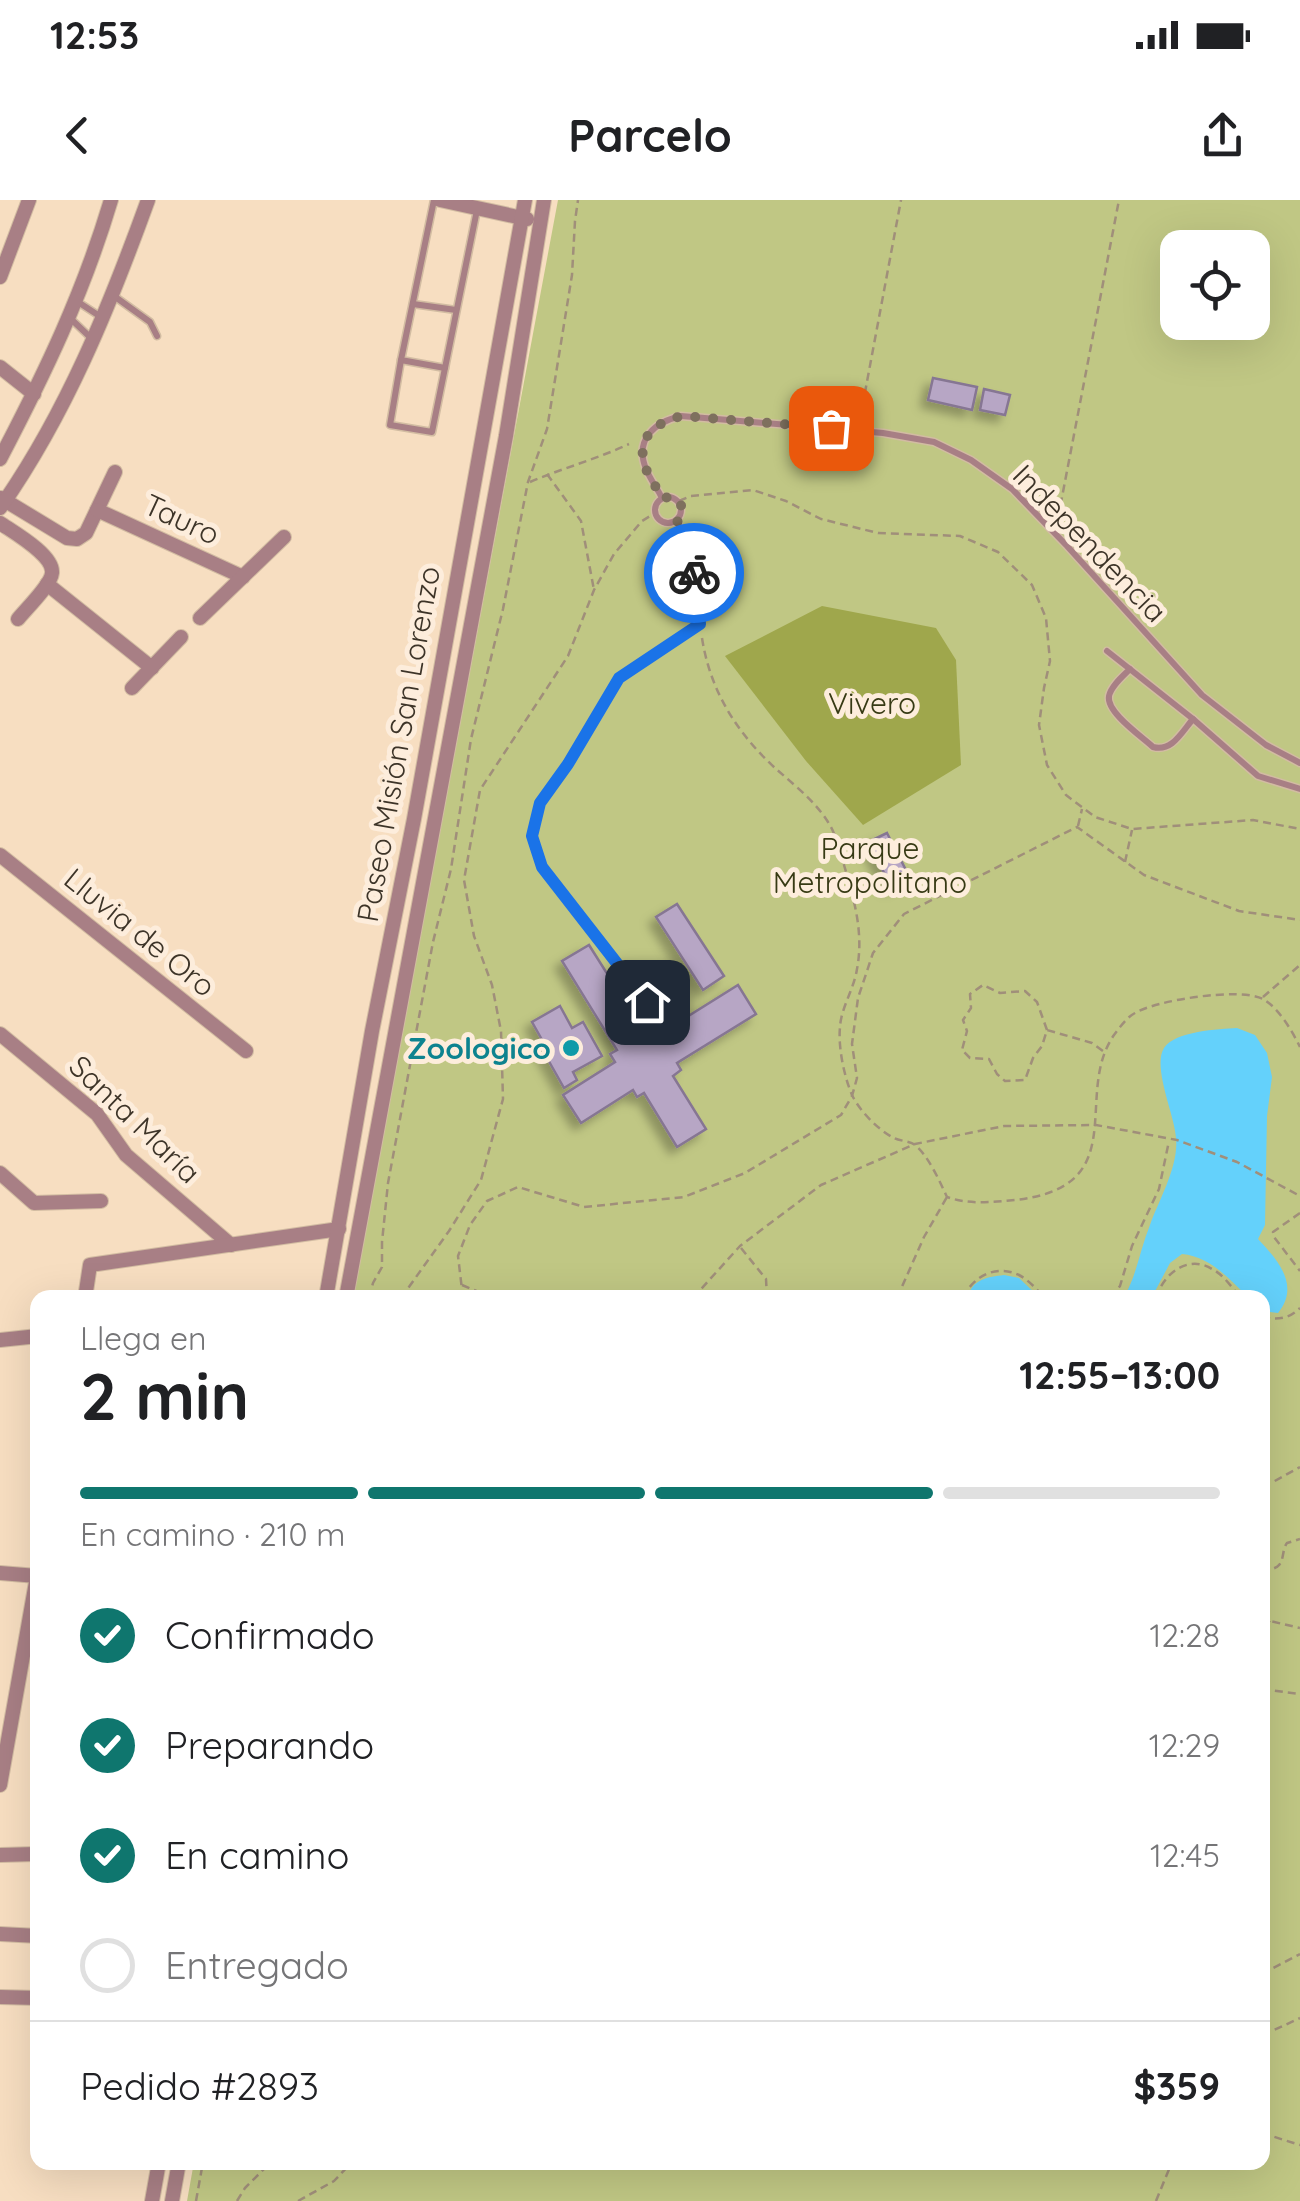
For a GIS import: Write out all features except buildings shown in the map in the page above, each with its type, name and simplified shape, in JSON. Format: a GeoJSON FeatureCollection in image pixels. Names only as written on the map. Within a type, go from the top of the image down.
{"type":"FeatureCollection","features":[{"type":"Feature","properties":{"kind":"street"},"geometry":{"type":"LineString","coordinates":[[0,278],[29,200]]}},
{"type":"Feature","properties":{"kind":"street"},"geometry":{"type":"LineString","coordinates":[[20,476],[0,461],[77,302],[111,200]]}},
{"type":"Feature","properties":{"kind":"street"},"geometry":{"type":"LineString","coordinates":[[2,502],[66,400],[104,318],[148,200]]}},
{"type":"Feature","properties":{"kind":"street"},"geometry":{"type":"LineString","coordinates":[[437,200],[540,221]]}},
{"type":"Feature","properties":{"kind":"street","name":"Paseo Misión San Lorenzo"},"geometry":{"type":"LineString","coordinates":[[327,1290],[524,200]]}},
{"type":"Feature","properties":{"kind":"street","name":"Paseo Misión San Lorenzo"},"geometry":{"type":"LineString","coordinates":[[347,1290],[506,436],[540,200]]}},
{"type":"Feature","properties":{"kind":"street"},"geometry":{"type":"LineString","coordinates":[[0,366],[34,394]]}},
{"type":"Feature","properties":{"kind":"street","name":"Tauro"},"geometry":{"type":"LineString","coordinates":[[2,502],[67,538],[77,539],[86,533],[115,472]]}},
{"type":"Feature","properties":{"kind":"street","name":"Tauro"},"geometry":{"type":"LineString","coordinates":[[97,510],[243,577]]}},
{"type":"Feature","properties":{"kind":"street"},"geometry":{"type":"LineString","coordinates":[[0,523],[44,556],[52,567],[47,584],[18,619]]}},
{"type":"Feature","properties":{"kind":"street","name":"Tauro"},"geometry":{"type":"LineString","coordinates":[[200,618],[284,537]]}},
{"type":"Feature","properties":{"kind":"street"},"geometry":{"type":"LineString","coordinates":[[47,584],[152,668]]}},
{"type":"Feature","properties":{"kind":"street"},"geometry":{"type":"LineString","coordinates":[[132,688],[181,637]]}},
{"type":"Feature","properties":{"kind":"street","name":"Lluvia de Oro"},"geometry":{"type":"LineString","coordinates":[[0,855],[246,1052]]}},
{"type":"Feature","properties":{"kind":"street","name":"Santa María"},"geometry":{"type":"LineString","coordinates":[[0,1034],[97,1114],[126,1155],[231,1245]]}},
{"type":"Feature","properties":{"kind":"street"},"geometry":{"type":"LineString","coordinates":[[0,1173],[34,1203],[101,1201]]}},
{"type":"Feature","properties":{"kind":"street"},"geometry":{"type":"LineString","coordinates":[[86,1290],[90,1265],[338,1229]]}},
{"type":"Feature","properties":{"kind":"street"},"geometry":{"type":"LineString","coordinates":[[0,1340],[30,1337]]}},
{"type":"Feature","properties":{"kind":"street"},"geometry":{"type":"LineString","coordinates":[[0,1573],[30,1573]]}},
{"type":"Feature","properties":{"kind":"street"},"geometry":{"type":"LineString","coordinates":[[0,1785],[30,1613]]}},
{"type":"Feature","properties":{"kind":"street"},"geometry":{"type":"LineString","coordinates":[[0,1855],[30,1854]]}},
{"type":"Feature","properties":{"kind":"street"},"geometry":{"type":"LineString","coordinates":[[0,1934],[30,1936]]}},
{"type":"Feature","properties":{"kind":"street"},"geometry":{"type":"LineString","coordinates":[[0,1997],[30,1998]]}},
{"type":"Feature","properties":{"kind":"street"},"geometry":{"type":"LineString","coordinates":[[152,2201],[158,2170]]}},
{"type":"Feature","properties":{"kind":"street"},"geometry":{"type":"LineString","coordinates":[[172,2201],[178,2170]]}},
{"type":"Feature","properties":{"kind":"lane"},"geometry":{"type":"LineString","coordinates":[[437,200],[390,425],[432,432],[478,208]]}},
{"type":"Feature","properties":{"kind":"lane"},"geometry":{"type":"LineString","coordinates":[[112,295],[150,322],[157,336]]}},
{"type":"Feature","properties":{"kind":"lane"},"geometry":{"type":"LineString","coordinates":[[77,302],[104,318]]}},
{"type":"Feature","properties":{"kind":"lane"},"geometry":{"type":"LineString","coordinates":[[413,304],[457,310]]}},
{"type":"Feature","properties":{"kind":"lane"},"geometry":{"type":"LineString","coordinates":[[70,318],[93,341]]}},
{"type":"Feature","properties":{"kind":"lane"},"geometry":{"type":"LineString","coordinates":[[401,360],[445,368]]}},
{"type":"Feature","properties":{"kind":"lane","name":"Independencia"},"geometry":{"type":"LineString","coordinates":[[646,436],[662,421],[682,416],[858,430],[934,442],[971,460],[1012,489],[1202,695],[1266,746],[1300,763]]}},
{"type":"Feature","properties":{"kind":"lane"},"geometry":{"type":"LineString","coordinates":[[646,436],[642,452],[645,467],[662,498]]}},
{"type":"Feature","properties":{"kind":"lane"},"geometry":{"type":"LineString","coordinates":[[647,1002],[542,867],[532,836],[540,803],[619,678],[700,624],[692,565],[677,520],[682,509],[672,497],[662,498],[655,513],[664,523],[677,520]]}},
{"type":"Feature","properties":{"kind":"lane"},"geometry":{"type":"LineString","coordinates":[[1108,651],[1258,776],[1300,789]]}},
{"type":"Feature","properties":{"kind":"lane"},"geometry":{"type":"LineString","coordinates":[[1130,669],[1108,700],[1112,710],[1153,746],[1169,747],[1193,720]]}},
{"type":"Feature","properties":{"kind":"path"},"geometry":{"type":"LineString","coordinates":[[371,1290],[382,1267],[388,1183],[433,942],[451,869],[471,739],[503,609],[528,482],[547,429],[572,275],[578,200]]}},
{"type":"Feature","properties":{"kind":"path"},"geometry":{"type":"LineString","coordinates":[[858,430],[901,200]]}},
{"type":"Feature","properties":{"kind":"path"},"geometry":{"type":"LineString","coordinates":[[1055,534],[1119,200]]}},
{"type":"Feature","properties":{"kind":"path"},"geometry":{"type":"LineString","coordinates":[[528,482],[601,457],[646,436]]}},
{"type":"Feature","properties":{"kind":"path"},"geometry":{"type":"LineString","coordinates":[[548,474],[580,521],[594,590]]}},
{"type":"Feature","properties":{"kind":"path"},"geometry":{"type":"LineString","coordinates":[[679,501],[692,496],[753,490],[821,519],[878,533],[960,536],[998,552],[1032,585],[1046,618],[1050,661],[1039,725],[1047,765],[1066,795],[1095,817],[1132,829],[1253,820],[1300,829]]}},
{"type":"Feature","properties":{"kind":"path"},"geometry":{"type":"LineString","coordinates":[[407,1290],[481,1180],[503,1099],[501,1032],[492,985],[474,936],[464,880],[480,790],[568,656],[594,590],[614,554],[642,521],[655,513]]}},
{"type":"Feature","properties":{"kind":"path"},"geometry":{"type":"LineString","coordinates":[[700,624],[704,656],[729,716],[829,822],[840,850],[856,906],[860,939],[857,971],[840,1026],[852,1096],[892,1138],[914,1144],[947,1197],[962,1203],[1037,1197],[1080,1172],[1091,1151],[1104,1052],[1132,1014],[1160,1002],[1226,994],[1262,998],[1277,1012],[1300,1048]]}},
{"type":"Feature","properties":{"kind":"path"},"geometry":{"type":"LineString","coordinates":[[462,1290],[458,1256],[470,1225],[488,1201],[518,1187],[584,1207],[684,1197],[745,1173],[841,1115],[857,1078],[852,1044],[858,998],[873,953],[904,914],[1077,827],[1082,808]]}},
{"type":"Feature","properties":{"kind":"path"},"geometry":{"type":"LineString","coordinates":[[1077,827],[1144,875],[1239,911],[1300,920]]}},
{"type":"Feature","properties":{"kind":"path"},"geometry":{"type":"LineString","coordinates":[[1125,862],[1132,829]]}},
{"type":"Feature","properties":{"kind":"path"},"geometry":{"type":"LineString","coordinates":[[1262,998],[1300,965]]}},
{"type":"Feature","properties":{"kind":"path"},"geometry":{"type":"LineString","coordinates":[[982,985],[1000,992],[1026,991],[1037,1002],[1047,1030],[1026,1080],[1005,1081],[989,1059],[970,1058],[962,1050],[967,1032],[963,1020],[971,1008],[970,994],[982,985]]}},
{"type":"Feature","properties":{"kind":"path"},"geometry":{"type":"LineString","coordinates":[[1047,1030],[1092,1044],[1104,1052]]}},
{"type":"Feature","properties":{"kind":"path"},"geometry":{"type":"LineString","coordinates":[[700,1290],[740,1246],[822,1185],[914,1144],[1004,1126],[1096,1125],[1170,1138],[1237,1162],[1300,1196]]}},
{"type":"Feature","properties":{"kind":"path"},"geometry":{"type":"LineString","coordinates":[[1117,1290],[1132,1246],[1160,1189],[1170,1138]]}},
{"type":"Feature","properties":{"kind":"path"},"geometry":{"type":"LineString","coordinates":[[900,1290],[947,1197]]}},
{"type":"Feature","properties":{"kind":"path"},"geometry":{"type":"LineString","coordinates":[[1300,1213],[1273,1232],[1300,1272]]}},
{"type":"Feature","properties":{"kind":"path"},"geometry":{"type":"LineString","coordinates":[[740,1246],[766,1279],[767,1290]]}},
{"type":"Feature","properties":{"kind":"path"},"geometry":{"type":"LineString","coordinates":[[1160,1290],[1168,1274],[1181,1266],[1202,1264],[1217,1271],[1234,1290]]}},
{"type":"Feature","properties":{"kind":"path"},"geometry":{"type":"LineString","coordinates":[[966,1290],[979,1276],[1006,1272],[1022,1276],[1037,1290]]}},
{"type":"Feature","properties":{"kind":"path"},"geometry":{"type":"LineString","coordinates":[[461,1284],[474,1290]]}},
{"type":"Feature","properties":{"kind":"path"},"geometry":{"type":"LineString","coordinates":[[1270,1319],[1286,1318],[1300,1308]]}},
{"type":"Feature","properties":{"kind":"path"},"geometry":{"type":"LineString","coordinates":[[1270,1482],[1300,1467]]}},
{"type":"Feature","properties":{"kind":"path"},"geometry":{"type":"LineString","coordinates":[[1270,1570],[1278,1567],[1287,1543],[1300,1539]]}},
{"type":"Feature","properties":{"kind":"path"},"geometry":{"type":"LineString","coordinates":[[1270,1621],[1300,1628]]}},
{"type":"Feature","properties":{"kind":"path"},"geometry":{"type":"LineString","coordinates":[[1270,1691],[1300,1694]]}},
{"type":"Feature","properties":{"kind":"path"},"geometry":{"type":"LineString","coordinates":[[1270,1970],[1300,1954]]}},
{"type":"Feature","properties":{"kind":"path"},"geometry":{"type":"LineString","coordinates":[[1270,2030],[1300,2018]]}},
{"type":"Feature","properties":{"kind":"path"},"geometry":{"type":"LineString","coordinates":[[1270,2135],[1300,2145]]}},
{"type":"Feature","properties":{"kind":"path"},"geometry":{"type":"LineString","coordinates":[[196,2201],[202,2170]]}},
{"type":"Feature","properties":{"kind":"path"},"geometry":{"type":"LineString","coordinates":[[236,2201],[263,2170]]}},
{"type":"Feature","properties":{"kind":"path"},"geometry":{"type":"LineString","coordinates":[[298,2201],[334,2181],[344,2170]]}},
{"type":"Feature","properties":{"kind":"path"},"geometry":{"type":"LineString","coordinates":[[1156,2201],[1169,2170]]}},
{"type":"Feature","properties":{"kind":"green space","name":"Parque Metropolitano"},"geometry":{"type":"Polygon","coordinates":[[[558,200],[1300,200],[1300,2201],[187,2201],[193,2170],[1270,2170],[1270,1290],[354,1290],[558,200]]]}},
{"type":"Feature","properties":{"kind":"green space","name":"Vivero"},"geometry":{"type":"Polygon","coordinates":[[[822,606],[936,628],[956,660],[961,765],[863,825],[806,761],[725,656],[822,606]]]}},
{"type":"Feature","properties":{"kind":"water"},"geometry":{"type":"Polygon","coordinates":[[[1237,1028],[1255,1035],[1267,1053],[1272,1077],[1267,1116],[1265,1225],[1258,1239],[1273,1256],[1287,1284],[1278,1313],[1270,1312],[1270,1290],[1241,1290],[1210,1264],[1182,1254],[1170,1263],[1156,1290],[1127,1290],[1168,1183],[1176,1149],[1161,1056],[1170,1042],[1209,1030],[1237,1028]]]}},
{"type":"Feature","properties":{"kind":"water"},"geometry":{"type":"Polygon","coordinates":[[[987,1278],[1019,1278],[1032,1290],[971,1290],[987,1278]]]}},
{"type":"Feature","properties":{"kind":"way so far"},"geometry":{"type":"LineString","coordinates":[[694,573],[677,520],[682,514],[681,505],[672,497],[662,498],[645,467],[642,452],[646,436],[662,421],[682,416],[831,428]]}},
{"type":"Feature","properties":{"kind":"place","name":"Zoologico"},"geometry":{"type":"Point","coordinates":[571,1048]}},
{"type":"Feature","properties":{"kind":"route"},"geometry":{"type":"LineString","coordinates":[[647,1002],[542,867],[532,836],[540,803],[619,678],[700,624],[694,573]]}}]}
